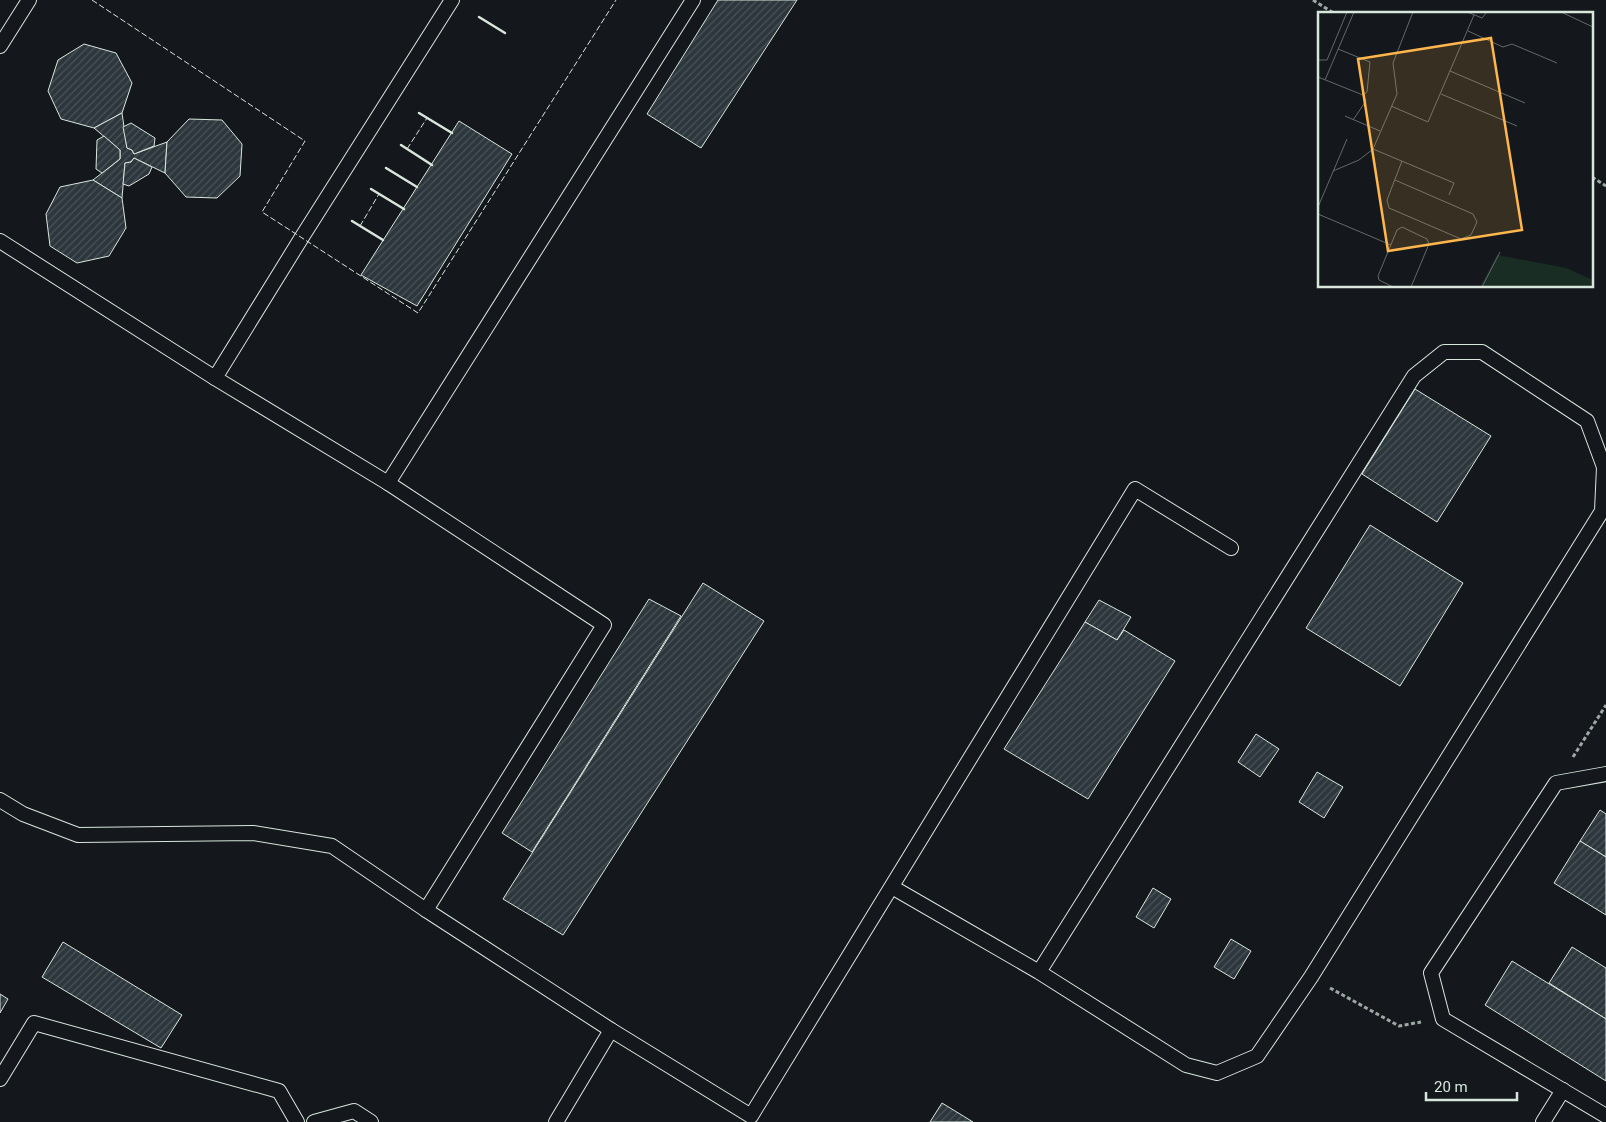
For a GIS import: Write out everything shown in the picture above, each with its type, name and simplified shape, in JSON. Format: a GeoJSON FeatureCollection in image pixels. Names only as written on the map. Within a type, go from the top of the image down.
{"type":"FeatureCollection","features":[{"type":"Feature","properties":{"kind":"lane"},"geometry":{"type":"LineString","coordinates":[[0,46],[29,0]]}},
{"type":"Feature","properties":{"kind":"lane"},"geometry":{"type":"LineString","coordinates":[[215,378],[452,0]]}},
{"type":"Feature","properties":{"kind":"lane"},"geometry":{"type":"LineString","coordinates":[[388,484],[692,0]]}},
{"type":"Feature","properties":{"kind":"lane"},"geometry":{"type":"LineString","coordinates":[[0,241],[215,378],[388,484],[604,625],[426,910]]}},
{"type":"Feature","properties":{"kind":"lane"},"geometry":{"type":"LineString","coordinates":[[892,888],[1039,972],[1186,1065],[1217,1073],[1257,1056],[1311,977],[1602,511],[1604,467],[1587,421],[1482,352],[1444,352],[1414,376],[1039,972]]}},
{"type":"Feature","properties":{"kind":"lane"},"geometry":{"type":"LineString","coordinates":[[0,800],[23,814],[78,835],[253,833],[332,846],[426,910],[611,1030],[753,1119],[1135,489],[1231,548]]}},
{"type":"Feature","properties":{"kind":"lane"},"geometry":{"type":"LineString","coordinates":[[1606,774],[1556,783],[1431,973],[1444,1019],[1606,1116]]}},
{"type":"Feature","properties":{"kind":"lane"},"geometry":{"type":"LineString","coordinates":[[0,1078],[34,1023],[279,1091],[297,1122]]}},
{"type":"Feature","properties":{"kind":"lane"},"geometry":{"type":"LineString","coordinates":[[556,1122],[611,1030]]}},
{"type":"Feature","properties":{"kind":"lane"},"geometry":{"type":"LineString","coordinates":[[1543,1122],[1563,1090]]}},
{"type":"Feature","properties":{"kind":"lane"},"geometry":{"type":"LineString","coordinates":[[314,1122],[354,1111],[371,1122]]}},
{"type":"Feature","properties":{"kind":"path"},"geometry":{"type":"LineString","coordinates":[[1313,0],[1331,12]]}},
{"type":"Feature","properties":{"kind":"path"},"geometry":{"type":"LineString","coordinates":[[1594,178],[1606,186]]}},
{"type":"Feature","properties":{"kind":"path"},"geometry":{"type":"LineString","coordinates":[[1556,783],[1606,705]]}},
{"type":"Feature","properties":{"kind":"path"},"geometry":{"type":"LineString","coordinates":[[1311,977],[1399,1026],[1444,1019]]}},
{"type":"Feature","properties":{"kind":"building"},"geometry":{"type":"Polygon","coordinates":[[[718,0],[797,0],[701,148],[647,114],[718,0]]]}},
{"type":"Feature","properties":{"kind":"building"},"geometry":{"type":"Polygon","coordinates":[[[84,44],[116,53],[132,83],[122,113],[94,128],[61,119],[48,91],[58,60],[84,44]]]}},
{"type":"Feature","properties":{"kind":"building"},"geometry":{"type":"Polygon","coordinates":[[[122,113],[127,148],[132,150],[134,154],[167,142],[165,173],[134,158],[131,162],[125,163],[122,198],[93,180],[120,159],[120,150],[94,128],[122,113]]]}},
{"type":"Feature","properties":{"kind":"building"},"geometry":{"type":"Polygon","coordinates":[[[189,119],[222,120],[242,144],[240,176],[217,198],[186,197],[165,173],[167,142],[189,119]]]}},
{"type":"Feature","properties":{"kind":"building"},"geometry":{"type":"Polygon","coordinates":[[[459,121],[512,154],[417,306],[361,275],[459,121]]]}},
{"type":"Feature","properties":{"kind":"building"},"geometry":{"type":"Polygon","coordinates":[[[131,123],[155,138],[154,146],[134,154],[132,150],[127,148],[123,127],[131,123]]]}},
{"type":"Feature","properties":{"kind":"building"},"geometry":{"type":"Polygon","coordinates":[[[104,136],[120,150],[120,159],[102,173],[96,169],[97,140],[104,136]]]}},
{"type":"Feature","properties":{"kind":"building"},"geometry":{"type":"Polygon","coordinates":[[[134,158],[152,167],[149,174],[129,186],[123,184],[125,163],[131,162],[134,158]]]}},
{"type":"Feature","properties":{"kind":"building"},"geometry":{"type":"Polygon","coordinates":[[[93,180],[122,198],[126,228],[109,256],[77,263],[50,246],[46,214],[60,187],[93,180]]]}},
{"type":"Feature","properties":{"kind":"building"},"geometry":{"type":"Polygon","coordinates":[[[1415,389],[1491,436],[1437,522],[1362,474],[1415,389]]]}},
{"type":"Feature","properties":{"kind":"building"},"geometry":{"type":"Polygon","coordinates":[[[1370,525],[1463,583],[1400,686],[1306,628],[1370,525]]]}},
{"type":"Feature","properties":{"kind":"building"},"geometry":{"type":"Polygon","coordinates":[[[703,583],[764,621],[563,935],[503,899],[703,583]]]}},
{"type":"Feature","properties":{"kind":"building"},"geometry":{"type":"Polygon","coordinates":[[[649,599],[681,616],[532,852],[502,833],[649,599]]]}},
{"type":"Feature","properties":{"kind":"building"},"geometry":{"type":"Polygon","coordinates":[[[1099,600],[1131,617],[1117,640],[1085,622],[1099,600]]]}},
{"type":"Feature","properties":{"kind":"building"},"geometry":{"type":"Polygon","coordinates":[[[1085,622],[1117,640],[1124,630],[1175,661],[1088,799],[1004,749],[1085,622]]]}},
{"type":"Feature","properties":{"kind":"building"},"geometry":{"type":"Polygon","coordinates":[[[1256,734],[1279,749],[1260,777],[1238,762],[1256,734]]]}},
{"type":"Feature","properties":{"kind":"building"},"geometry":{"type":"Polygon","coordinates":[[[1317,772],[1343,787],[1324,818],[1299,802],[1317,772]]]}},
{"type":"Feature","properties":{"kind":"building"},"geometry":{"type":"Polygon","coordinates":[[[1600,810],[1606,814],[1606,857],[1580,841],[1600,810]]]}},
{"type":"Feature","properties":{"kind":"building"},"geometry":{"type":"Polygon","coordinates":[[[1580,841],[1606,857],[1606,915],[1554,883],[1580,841]]]}},
{"type":"Feature","properties":{"kind":"building"},"geometry":{"type":"Polygon","coordinates":[[[1153,888],[1171,899],[1154,928],[1136,917],[1153,888]]]}},
{"type":"Feature","properties":{"kind":"building"},"geometry":{"type":"Polygon","coordinates":[[[1231,939],[1251,951],[1234,979],[1214,967],[1231,939]]]}},
{"type":"Feature","properties":{"kind":"building"},"geometry":{"type":"Polygon","coordinates":[[[63,942],[182,1015],[161,1048],[42,977],[63,942]]]}},
{"type":"Feature","properties":{"kind":"building"},"geometry":{"type":"Polygon","coordinates":[[[1572,947],[1606,968],[1606,1019],[1549,983],[1572,947]]]}},
{"type":"Feature","properties":{"kind":"building"},"geometry":{"type":"Polygon","coordinates":[[[1512,961],[1606,1019],[1606,1081],[1485,1005],[1512,961]]]}},
{"type":"Feature","properties":{"kind":"building"},"geometry":{"type":"Polygon","coordinates":[[[0,994],[8,999],[0,1013],[0,994]]]}},
{"type":"Feature","properties":{"kind":"building"},"geometry":{"type":"Polygon","coordinates":[[[942,1103],[973,1122],[930,1122],[942,1103]]]}},
{"type":"Feature","properties":{"kind":"fence"},"geometry":{"type":"LineString","coordinates":[[92,0],[305,141],[262,212],[418,313],[616,0]]}},
{"type":"Feature","properties":{"kind":"fence"},"geometry":{"type":"LineString","coordinates":[[407,149],[427,118]]}},
{"type":"Feature","properties":{"kind":"fence"},"geometry":{"type":"LineString","coordinates":[[360,226],[379,194]]}},
{"type":"Feature","properties":{"kind":"wall"},"geometry":{"type":"LineString","coordinates":[[479,17],[505,33]]}},
{"type":"Feature","properties":{"kind":"wall"},"geometry":{"type":"LineString","coordinates":[[419,113],[452,133]]}},
{"type":"Feature","properties":{"kind":"wall"},"geometry":{"type":"LineString","coordinates":[[401,145],[432,165]]}},
{"type":"Feature","properties":{"kind":"wall"},"geometry":{"type":"LineString","coordinates":[[386,168],[417,187]]}},
{"type":"Feature","properties":{"kind":"wall"},"geometry":{"type":"LineString","coordinates":[[371,189],[404,209]]}},
{"type":"Feature","properties":{"kind":"wall"},"geometry":{"type":"LineString","coordinates":[[352,221],[383,240]]}}]}
